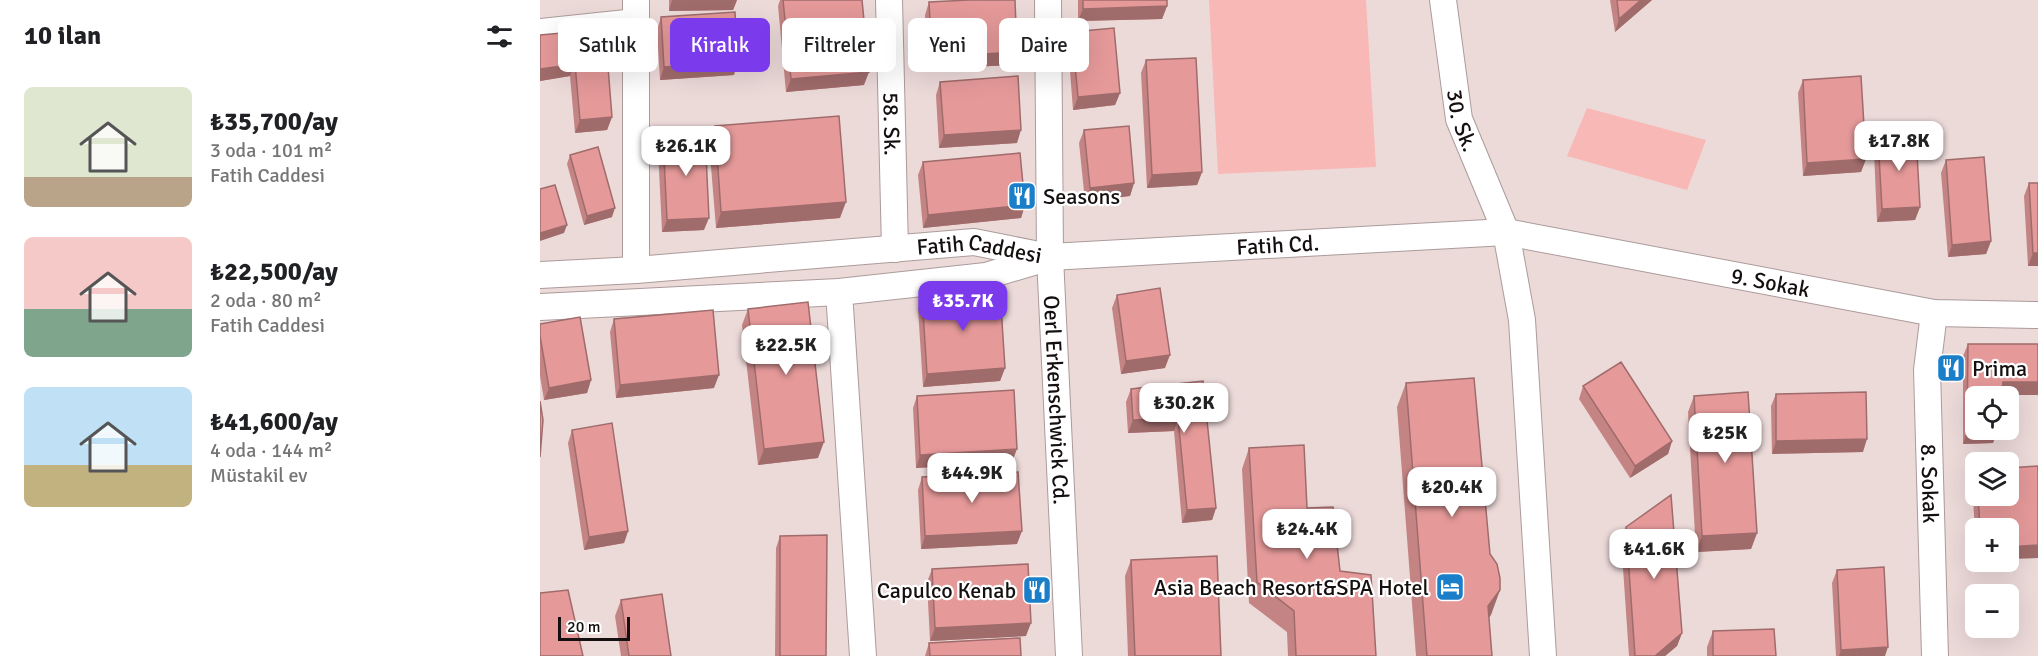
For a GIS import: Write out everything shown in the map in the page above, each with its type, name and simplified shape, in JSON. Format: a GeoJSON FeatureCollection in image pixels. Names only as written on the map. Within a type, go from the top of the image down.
{"type":"FeatureCollection","features":[{"type":"Feature","properties":{"kind":"street","name":"58. Sk."},"geometry":{"type":"LineString","coordinates":[[889,0],[895,249]]}},
{"type":"Feature","properties":{"kind":"street","name":"Oerl Erkenschwick Cd."},"geometry":{"type":"LineString","coordinates":[[1048,0],[1050,257],[1069,656]]}},
{"type":"Feature","properties":{"kind":"street","name":"30. Sk."},"geometry":{"type":"LineString","coordinates":[[1443,0],[1459,119],[1506,232],[1522,320],[1544,656]]}},
{"type":"Feature","properties":{"kind":"street"},"geometry":{"type":"LineString","coordinates":[[540,32],[636,11],[636,270]]}},
{"type":"Feature","properties":{"kind":"street","name":"Fatih Cd."},"geometry":{"type":"LineString","coordinates":[[1050,257],[1506,232]]}},
{"type":"Feature","properties":{"kind":"street","name":"9. Sokak"},"geometry":{"type":"LineString","coordinates":[[1506,232],[1934,313],[2038,315]]}},
{"type":"Feature","properties":{"kind":"street","name":"Fatih Caddesi"},"geometry":{"type":"LineString","coordinates":[[540,275],[636,270],[974,242],[1050,257]]}},
{"type":"Feature","properties":{"kind":"street","name":"Fatih Caddesi"},"geometry":{"type":"LineString","coordinates":[[540,307],[839,292],[986,276],[1050,257]]}},
{"type":"Feature","properties":{"kind":"street"},"geometry":{"type":"LineString","coordinates":[[839,292],[863,656]]}},
{"type":"Feature","properties":{"kind":"street","name":"8. Sokak"},"geometry":{"type":"LineString","coordinates":[[1934,313],[1927,370],[1935,656]]}},
{"type":"Feature","properties":{"kind":"shaded area"},"geometry":{"type":"Polygon","coordinates":[[[1209,0],[1366,0],[1376,167],[1218,174],[1209,0]]]}},
{"type":"Feature","properties":{"kind":"shaded area"},"geometry":{"type":"Polygon","coordinates":[[[1587,108],[1706,140],[1687,190],[1567,156],[1587,108]]]}},
{"type":"Feature","properties":{"kind":"building"},"geometry":{"type":"Polygon","coordinates":[[[783,0],[862,0],[864,18],[785,18],[783,0]]]}},
{"type":"Feature","properties":{"kind":"building"},"geometry":{"type":"Polygon","coordinates":[[[1015,0],[1016,18],[999,18],[999,53],[987,54],[987,18],[930,18],[929,2],[1015,0]]]}},
{"type":"Feature","properties":{"kind":"building"},"geometry":{"type":"Polygon","coordinates":[[[1083,0],[1167,0],[1167,6],[1083,9],[1083,0]]]}},
{"type":"Feature","properties":{"kind":"building"},"geometry":{"type":"Polygon","coordinates":[[[1617,0],[1641,0],[1619,19],[1617,0]]]}},
{"type":"Feature","properties":{"kind":"building"},"geometry":{"type":"Polygon","coordinates":[[[735,12],[735,18],[670,18],[670,67],[664,67],[661,17],[735,12]]]}},
{"type":"Feature","properties":{"kind":"building"},"geometry":{"type":"Polygon","coordinates":[[[1114,28],[1120,93],[1078,97],[1076,72],[1089,72],[1089,30],[1114,28]]]}},
{"type":"Feature","properties":{"kind":"building"},"geometry":{"type":"Polygon","coordinates":[[[558,33],[558,66],[540,69],[540,35],[558,33]]]}},
{"type":"Feature","properties":{"kind":"building"},"geometry":{"type":"Polygon","coordinates":[[[1196,58],[1202,172],[1152,175],[1146,60],[1196,58]]]}},
{"type":"Feature","properties":{"kind":"building"},"geometry":{"type":"Polygon","coordinates":[[[576,72],[608,72],[612,117],[580,120],[576,72]]]}},
{"type":"Feature","properties":{"kind":"building"},"geometry":{"type":"Polygon","coordinates":[[[790,72],[869,72],[791,79],[790,72]]]}},
{"type":"Feature","properties":{"kind":"building"},"geometry":{"type":"Polygon","coordinates":[[[1018,76],[1021,130],[944,135],[940,82],[1018,76]]]}},
{"type":"Feature","properties":{"kind":"building"},"geometry":{"type":"Polygon","coordinates":[[[1861,76],[1866,159],[1807,163],[1803,80],[1861,76]]]}},
{"type":"Feature","properties":{"kind":"building"},"geometry":{"type":"Polygon","coordinates":[[[839,116],[846,202],[721,212],[715,126],[839,116]]]}},
{"type":"Feature","properties":{"kind":"building"},"geometry":{"type":"Polygon","coordinates":[[[1129,126],[1134,183],[1090,188],[1084,130],[1129,126]]]}},
{"type":"Feature","properties":{"kind":"building"},"geometry":{"type":"Polygon","coordinates":[[[705,134],[709,218],[667,220],[663,136],[705,134]]]}},
{"type":"Feature","properties":{"kind":"building"},"geometry":{"type":"Polygon","coordinates":[[[1916,136],[1920,207],[1882,209],[1878,138],[1916,136]]]}},
{"type":"Feature","properties":{"kind":"building"},"geometry":{"type":"Polygon","coordinates":[[[598,147],[615,208],[587,216],[570,155],[598,147]]]}},
{"type":"Feature","properties":{"kind":"building"},"geometry":{"type":"Polygon","coordinates":[[[1020,153],[1025,205],[928,215],[923,162],[1020,153]]]}},
{"type":"Feature","properties":{"kind":"building"},"geometry":{"type":"Polygon","coordinates":[[[1984,157],[1991,241],[1952,245],[1946,160],[1984,157]]]}},
{"type":"Feature","properties":{"kind":"building"},"geometry":{"type":"Polygon","coordinates":[[[2029,183],[2038,183],[2038,253],[2033,253],[2029,183]]]}},
{"type":"Feature","properties":{"kind":"building"},"geometry":{"type":"Polygon","coordinates":[[[555,185],[567,225],[540,233],[540,189],[555,185]]]}},
{"type":"Feature","properties":{"kind":"building"},"geometry":{"type":"Polygon","coordinates":[[[1160,288],[1170,355],[1126,361],[1117,295],[1160,288]]]}},
{"type":"Feature","properties":{"kind":"building"},"geometry":{"type":"Polygon","coordinates":[[[1000,291],[1005,368],[927,374],[922,296],[1000,291]]]}},
{"type":"Feature","properties":{"kind":"building"},"geometry":{"type":"Polygon","coordinates":[[[808,302],[824,442],[764,449],[748,309],[808,302]]]}},
{"type":"Feature","properties":{"kind":"building"},"geometry":{"type":"Polygon","coordinates":[[[713,310],[719,375],[620,385],[614,319],[713,310]]]}},
{"type":"Feature","properties":{"kind":"building"},"geometry":{"type":"Polygon","coordinates":[[[580,317],[591,380],[549,388],[540,324],[580,317]]]}},
{"type":"Feature","properties":{"kind":"building"},"geometry":{"type":"Polygon","coordinates":[[[1968,344],[2038,344],[2038,382],[2003,382],[2002,386],[1968,386],[1968,344]]]}},
{"type":"Feature","properties":{"kind":"building"},"geometry":{"type":"Polygon","coordinates":[[[1621,362],[1672,441],[1635,466],[1583,386],[1621,362]]]}},
{"type":"Feature","properties":{"kind":"building","name":"Asia Beach Resort&SPA Hotel"},"geometry":{"type":"Polygon","coordinates":[[[1474,378],[1490,554],[1497,564],[1500,578],[1500,590],[1488,606],[1492,656],[1427,656],[1406,383],[1474,378]]]}},
{"type":"Feature","properties":{"kind":"building"},"geometry":{"type":"Polygon","coordinates":[[[1203,381],[1216,508],[1187,510],[1178,418],[1133,420],[1131,389],[1203,381]]]}},
{"type":"Feature","properties":{"kind":"building"},"geometry":{"type":"Polygon","coordinates":[[[1014,390],[1017,449],[920,455],[917,396],[1014,390]]]}},
{"type":"Feature","properties":{"kind":"building"},"geometry":{"type":"Polygon","coordinates":[[[1748,392],[1757,533],[1702,536],[1694,396],[1748,392]]]}},
{"type":"Feature","properties":{"kind":"building"},"geometry":{"type":"Polygon","coordinates":[[[1866,392],[1867,439],[1776,441],[1776,394],[1866,392]]]}},
{"type":"Feature","properties":{"kind":"building"},"geometry":{"type":"Polygon","coordinates":[[[540,401],[543,420],[540,457],[540,401]]]}},
{"type":"Feature","properties":{"kind":"building"},"geometry":{"type":"Polygon","coordinates":[[[612,423],[628,531],[589,537],[572,430],[612,423]]]}},
{"type":"Feature","properties":{"kind":"building"},"geometry":{"type":"Polygon","coordinates":[[[1304,445],[1307,508],[1333,507],[1340,571],[1371,575],[1376,656],[1296,656],[1294,611],[1257,582],[1249,448],[1304,445]]]}},
{"type":"Feature","properties":{"kind":"building"},"geometry":{"type":"Polygon","coordinates":[[[2038,466],[2038,545],[2019,546],[2019,518],[1979,518],[1979,506],[2019,506],[2019,467],[2038,466]]]}},
{"type":"Feature","properties":{"kind":"building"},"geometry":{"type":"Polygon","coordinates":[[[1018,472],[1022,531],[925,536],[922,477],[1018,472]]]}},
{"type":"Feature","properties":{"kind":"building"},"geometry":{"type":"Polygon","coordinates":[[[1671,495],[1682,633],[1655,656],[1635,656],[1626,527],[1671,495]]]}},
{"type":"Feature","properties":{"kind":"building"},"geometry":{"type":"Polygon","coordinates":[[[827,535],[826,656],[780,656],[780,536],[827,535]]]}},
{"type":"Feature","properties":{"kind":"building"},"geometry":{"type":"Polygon","coordinates":[[[1217,556],[1221,656],[1135,656],[1131,560],[1217,556]]]}},
{"type":"Feature","properties":{"kind":"building"},"geometry":{"type":"Polygon","coordinates":[[[1028,564],[1031,623],[935,628],[932,569],[1028,564]]]}},
{"type":"Feature","properties":{"kind":"building"},"geometry":{"type":"Polygon","coordinates":[[[1884,567],[1888,647],[1841,650],[1837,570],[1884,567]]]}},
{"type":"Feature","properties":{"kind":"building"},"geometry":{"type":"Polygon","coordinates":[[[568,590],[583,656],[540,656],[540,593],[568,590]]]}},
{"type":"Feature","properties":{"kind":"building"},"geometry":{"type":"Polygon","coordinates":[[[662,594],[671,656],[629,656],[621,600],[662,594]]]}},
{"type":"Feature","properties":{"kind":"building"},"geometry":{"type":"Polygon","coordinates":[[[1774,629],[1776,656],[1713,656],[1713,631],[1774,629]]]}},
{"type":"Feature","properties":{"kind":"building"},"geometry":{"type":"Polygon","coordinates":[[[1020,638],[1021,656],[930,656],[929,643],[1020,638]]]}},
{"type":"Feature","properties":{"kind":"place","name":"Seasons"},"geometry":{"type":"Point","coordinates":[1022,196]}},
{"type":"Feature","properties":{"kind":"place","name":"Prima"},"geometry":{"type":"Point","coordinates":[1951,368]}},
{"type":"Feature","properties":{"kind":"place","name":"Asia Beach Resort&SPA Hotel"},"geometry":{"type":"Point","coordinates":[1450,587]}},
{"type":"Feature","properties":{"kind":"place","name":"Capulco Kenab"},"geometry":{"type":"Point","coordinates":[1037,590]}}]}
